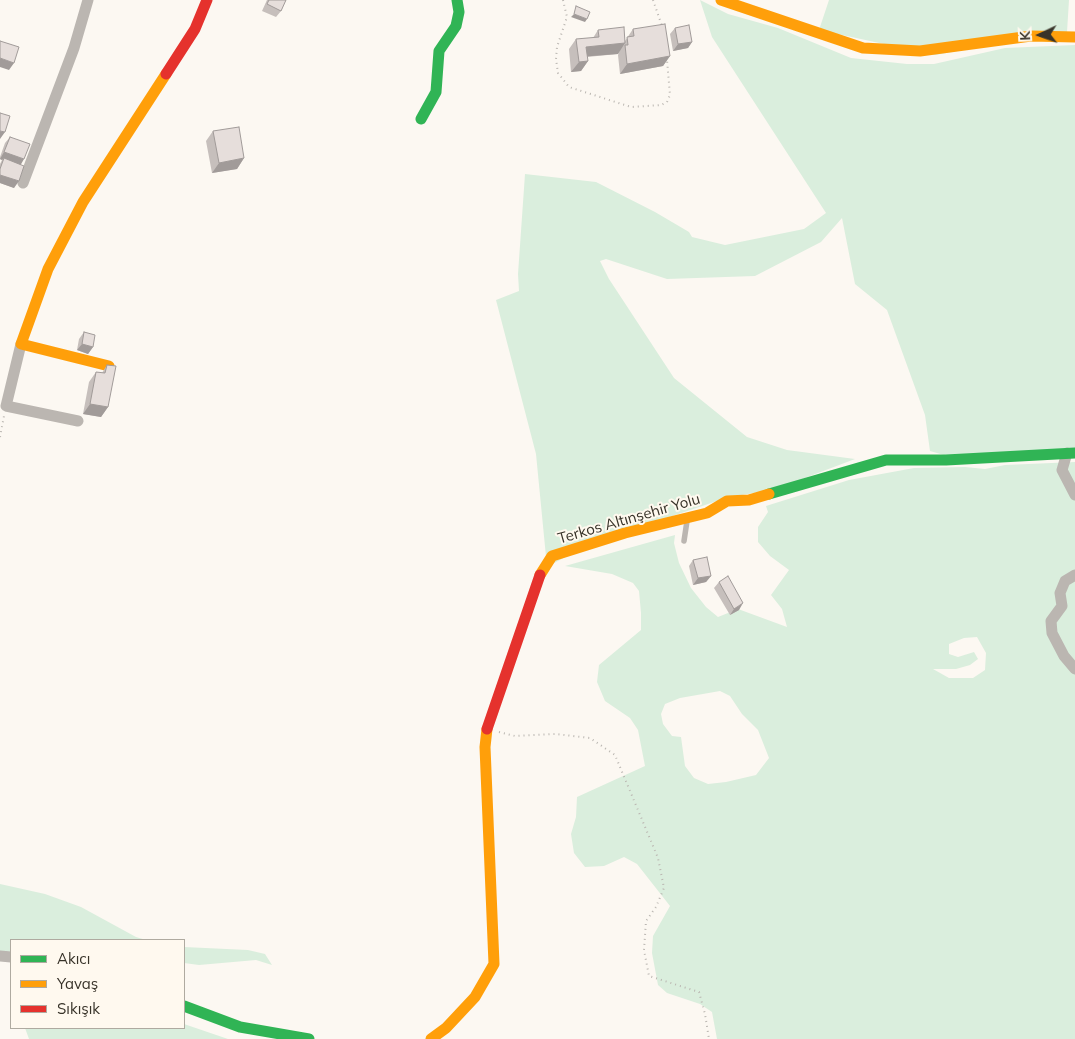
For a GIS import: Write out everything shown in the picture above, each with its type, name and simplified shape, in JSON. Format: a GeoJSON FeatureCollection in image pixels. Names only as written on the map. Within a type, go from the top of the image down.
{"type":"FeatureCollection","features":[{"type":"Feature","properties":{"kind":"street"},"geometry":{"type":"LineString","coordinates":[[23,183],[74,48],[88,0]]}},
{"type":"Feature","properties":{"kind":"street"},"geometry":{"type":"LineString","coordinates":[[78,421],[6,406],[20,344],[48,269],[83,202],[195,29],[207,0]]}},
{"type":"Feature","properties":{"kind":"street"},"geometry":{"type":"LineString","coordinates":[[421,119],[436,92],[439,51],[456,26],[459,12],[457,0]]}},
{"type":"Feature","properties":{"kind":"street"},"geometry":{"type":"LineString","coordinates":[[721,0],[863,48],[920,51],[1031,36],[1075,37]]}},
{"type":"Feature","properties":{"kind":"street"},"geometry":{"type":"LineString","coordinates":[[20,344],[109,366]]}},
{"type":"Feature","properties":{"kind":"street"},"geometry":{"type":"LineString","coordinates":[[1071,453],[1062,470],[1075,495]]}},
{"type":"Feature","properties":{"kind":"street","name":"Terkos Altınşehir Yolu"},"geometry":{"type":"LineString","coordinates":[[431,1039],[446,1028],[475,997],[494,964],[485,747],[487,729],[542,569],[552,556],[625,533],[707,513],[727,501],[749,500],[886,460],[946,460],[1071,453]]}},
{"type":"Feature","properties":{"kind":"street"},"geometry":{"type":"LineString","coordinates":[[1075,576],[1065,581],[1060,593],[1062,606],[1051,621],[1052,633],[1064,656],[1075,669]]}},
{"type":"Feature","properties":{"kind":"street"},"geometry":{"type":"LineString","coordinates":[[185,1006],[240,1027],[309,1039]]}},
{"type":"Feature","properties":{"kind":"lane"},"geometry":{"type":"LineString","coordinates":[[684,541],[687,518]]}},
{"type":"Feature","properties":{"kind":"path"},"geometry":{"type":"LineString","coordinates":[[563,0],[567,17],[557,47],[556,59],[558,73],[569,87],[631,107],[661,105],[667,102],[670,95],[666,57]]}},
{"type":"Feature","properties":{"kind":"path"},"geometry":{"type":"LineString","coordinates":[[653,0],[663,33]]}},
{"type":"Feature","properties":{"kind":"path"},"geometry":{"type":"LineString","coordinates":[[0,438],[6,406]]}},
{"type":"Feature","properties":{"kind":"path"},"geometry":{"type":"LineString","coordinates":[[487,729],[515,736],[556,734],[590,738],[615,755],[658,858],[664,888],[656,908],[646,921],[644,950],[649,976],[699,992],[706,1014],[709,1039]]}},
{"type":"Feature","properties":{"kind":"green space"},"geometry":{"type":"Polygon","coordinates":[[[700,0],[728,14],[778,28],[851,58],[907,64],[934,64],[1005,48],[1075,45],[1075,451],[951,457],[930,451],[925,415],[887,310],[855,284],[842,218],[821,242],[755,276],[667,279],[606,259],[600,261],[609,279],[674,378],[747,437],[787,450],[855,459],[773,490],[729,497],[589,544],[547,567],[536,454],[496,300],[519,291],[518,274],[525,174],[596,182],[655,212],[689,232],[692,237],[725,245],[804,229],[826,213],[712,37],[700,0]]]}},
{"type":"Feature","properties":{"kind":"green space"},"geometry":{"type":"Polygon","coordinates":[[[829,0],[1069,0],[1067,32],[935,55],[819,30],[829,0]]]}},
{"type":"Feature","properties":{"kind":"green space"},"geometry":{"type":"Polygon","coordinates":[[[1075,462],[1075,1039],[717,1039],[712,1012],[700,1004],[667,993],[658,985],[652,953],[653,936],[670,906],[637,864],[624,857],[604,866],[585,867],[574,853],[571,834],[576,817],[577,797],[645,766],[638,730],[630,718],[605,701],[597,682],[599,665],[641,630],[641,613],[639,591],[633,583],[612,574],[565,566],[675,535],[674,543],[679,563],[691,588],[706,607],[718,617],[738,609],[787,627],[782,609],[771,595],[789,570],[770,556],[758,542],[758,527],[768,512],[766,506],[849,480],[914,468],[965,467],[985,469],[1005,465],[1075,462]],[[977,637],[964,638],[949,644],[949,654],[958,657],[974,652],[978,659],[970,665],[956,669],[933,669],[949,678],[973,678],[985,670],[986,653],[977,637]],[[720,691],[680,698],[665,704],[661,714],[663,724],[672,736],[681,737],[685,766],[694,778],[708,784],[756,775],[769,758],[758,730],[742,714],[730,696],[720,691]]]}},
{"type":"Feature","properties":{"kind":"green space"},"geometry":{"type":"Polygon","coordinates":[[[0,884],[45,894],[81,907],[143,939],[10,939],[10,952],[0,951],[0,884]]]}},
{"type":"Feature","properties":{"kind":"green space"},"geometry":{"type":"Polygon","coordinates":[[[185,947],[248,950],[265,954],[272,965],[256,960],[199,965],[185,963],[185,947]]]}},
{"type":"Feature","properties":{"kind":"green space"},"geometry":{"type":"Polygon","coordinates":[[[185,1024],[228,1039],[29,1039],[25,1029],[185,1029],[185,1024]]]}},
{"type":"Feature","properties":{"kind":"building"},"geometry":{"type":"Polygon","coordinates":[[[269,0],[286,0],[281,11],[267,4],[269,0]]]}},
{"type":"Feature","properties":{"kind":"building"},"geometry":{"type":"Polygon","coordinates":[[[576,6],[590,12],[587,19],[574,14],[576,6]]]}},
{"type":"Feature","properties":{"kind":"building"},"geometry":{"type":"Polygon","coordinates":[[[665,24],[670,56],[627,64],[625,45],[628,45],[627,37],[634,36],[633,29],[665,24]]]}},
{"type":"Feature","properties":{"kind":"building"},"geometry":{"type":"Polygon","coordinates":[[[689,25],[692,42],[678,44],[675,28],[689,25]]]}},
{"type":"Feature","properties":{"kind":"building"},"geometry":{"type":"Polygon","coordinates":[[[624,27],[625,43],[586,47],[588,61],[579,62],[576,39],[599,37],[598,30],[624,27]]]}},
{"type":"Feature","properties":{"kind":"building"},"geometry":{"type":"Polygon","coordinates":[[[0,41],[19,47],[14,63],[0,58],[0,41]]]}},
{"type":"Feature","properties":{"kind":"building"},"geometry":{"type":"Polygon","coordinates":[[[0,113],[10,116],[5,132],[0,131],[0,113]]]}},
{"type":"Feature","properties":{"kind":"building"},"geometry":{"type":"Polygon","coordinates":[[[239,127],[244,158],[219,163],[213,131],[239,127]]]}},
{"type":"Feature","properties":{"kind":"building"},"geometry":{"type":"Polygon","coordinates":[[[10,137],[30,144],[24,159],[4,152],[10,137]]]}},
{"type":"Feature","properties":{"kind":"building"},"geometry":{"type":"Polygon","coordinates":[[[4,158],[24,166],[19,181],[0,175],[4,158]]]}},
{"type":"Feature","properties":{"kind":"building"},"geometry":{"type":"Polygon","coordinates":[[[84,332],[95,335],[93,347],[82,344],[84,332]]]}},
{"type":"Feature","properties":{"kind":"building"},"geometry":{"type":"Polygon","coordinates":[[[107,365],[116,366],[108,407],[90,404],[96,372],[105,373],[107,365]]]}},
{"type":"Feature","properties":{"kind":"building"},"geometry":{"type":"Polygon","coordinates":[[[707,557],[711,576],[698,578],[693,560],[707,557]]]}},
{"type":"Feature","properties":{"kind":"building"},"geometry":{"type":"Polygon","coordinates":[[[728,576],[743,603],[734,609],[719,582],[728,576]]]}},
{"type":"Feature","properties":{"kind":"traffic: fast"},"geometry":{"type":"LineString","coordinates":[[421,119],[436,92],[439,51],[456,26],[459,12],[457,0]]}},
{"type":"Feature","properties":{"kind":"traffic: fast"},"geometry":{"type":"LineString","coordinates":[[769,494],[886,460],[946,460],[1075,453]]}},
{"type":"Feature","properties":{"kind":"traffic: fast"},"geometry":{"type":"LineString","coordinates":[[185,1006],[240,1027],[309,1039]]}},
{"type":"Feature","properties":{"kind":"traffic: slow"},"geometry":{"type":"LineString","coordinates":[[721,0],[863,48],[920,51],[1031,36],[1075,37]]}},
{"type":"Feature","properties":{"kind":"traffic: slow"},"geometry":{"type":"LineString","coordinates":[[109,366],[21,344],[48,269],[83,202],[166,74]]}},
{"type":"Feature","properties":{"kind":"traffic: slow"},"geometry":{"type":"LineString","coordinates":[[540,575],[552,556],[625,533],[707,513],[727,501],[749,500],[769,494]]}},
{"type":"Feature","properties":{"kind":"traffic: slow"},"geometry":{"type":"LineString","coordinates":[[431,1039],[446,1028],[475,997],[494,964],[485,747],[487,729]]}},
{"type":"Feature","properties":{"kind":"traffic: jam"},"geometry":{"type":"LineString","coordinates":[[166,74],[195,29],[207,0]]}},
{"type":"Feature","properties":{"kind":"traffic: jam"},"geometry":{"type":"LineString","coordinates":[[487,729],[540,575]]}}]}
